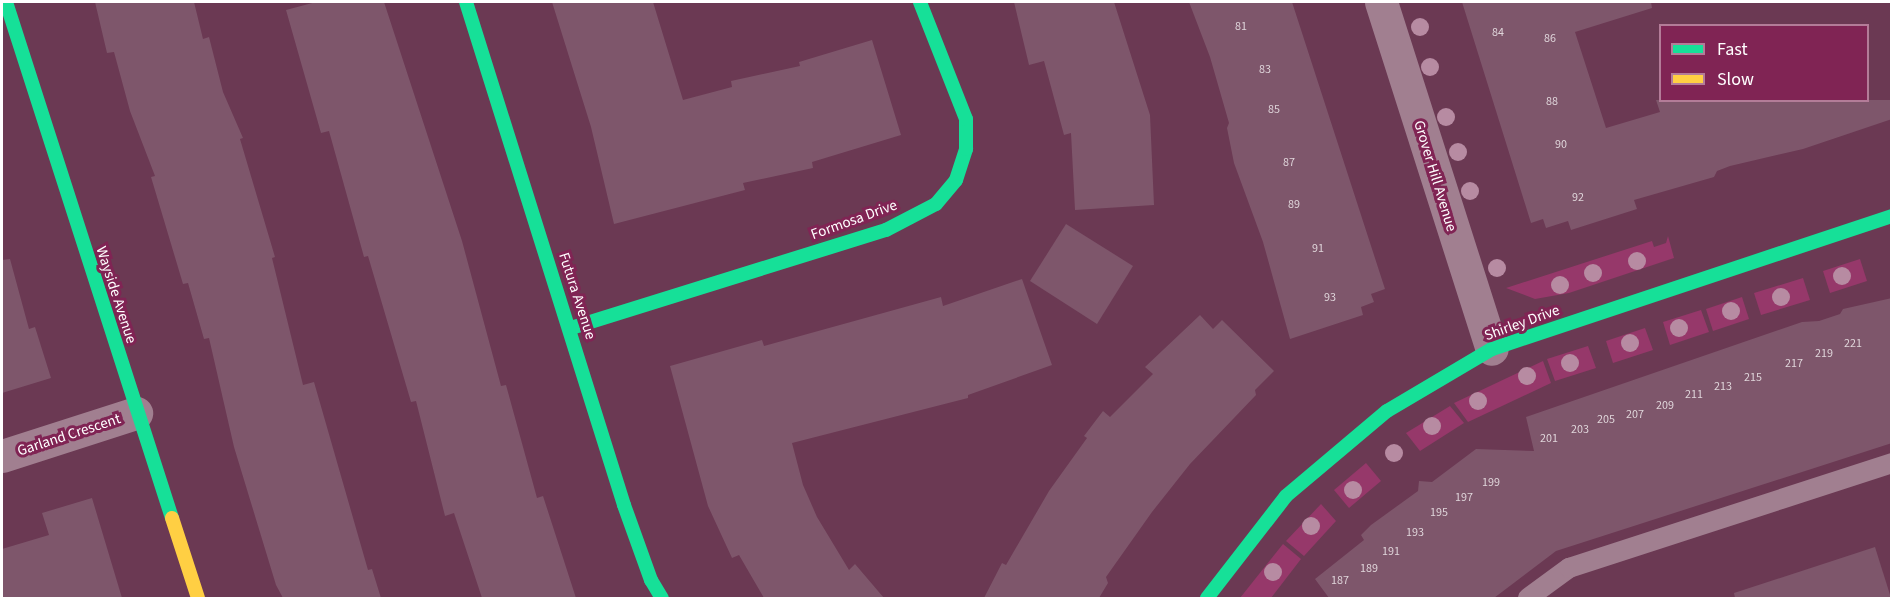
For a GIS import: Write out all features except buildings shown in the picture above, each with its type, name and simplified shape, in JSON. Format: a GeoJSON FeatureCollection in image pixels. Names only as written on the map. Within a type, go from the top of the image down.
{"type":"FeatureCollection","features":[{"type":"Feature","properties":{"kind":"street","name":"Wayside Avenue"},"geometry":{"type":"LineString","coordinates":[[6,2],[136,413],[198,598]]}},
{"type":"Feature","properties":{"kind":"street","name":"Futura Avenue"},"geometry":{"type":"LineString","coordinates":[[466,2],[571,328],[624,505],[651,580],[662,598]]}},
{"type":"Feature","properties":{"kind":"street","name":"Formosa Drive"},"geometry":{"type":"LineString","coordinates":[[571,328],[886,230],[936,204],[956,180],[966,149],[966,119],[921,2]]}},
{"type":"Feature","properties":{"kind":"street","name":"Grover Hill Avenue"},"geometry":{"type":"LineString","coordinates":[[1381,2],[1492,350]]}},
{"type":"Feature","properties":{"kind":"street","name":"Shirley Drive"},"geometry":{"type":"LineString","coordinates":[[1208,598],[1286,496],[1387,411],[1492,350],[1892,216]]}},
{"type":"Feature","properties":{"kind":"street","name":"Garland Crescent"},"geometry":{"type":"LineString","coordinates":[[2,456],[136,413]]}},
{"type":"Feature","properties":{"kind":"lane"},"geometry":{"type":"LineString","coordinates":[[1527,598],[1569,568],[1892,463]]}},
{"type":"Feature","properties":{"kind":"shaded area"},"geometry":{"type":"Polygon","coordinates":[[[1668,236],[1674,258],[1569,293],[1535,299],[1506,288],[1652,241],[1654,247],[1666,243],[1668,236]]]}},
{"type":"Feature","properties":{"kind":"shaded area"},"geometry":{"type":"Polygon","coordinates":[[[1860,259],[1867,281],[1830,293],[1823,271],[1860,259]]]}},
{"type":"Feature","properties":{"kind":"shaded area"},"geometry":{"type":"Polygon","coordinates":[[[1803,278],[1810,300],[1761,315],[1754,293],[1803,278]]]}},
{"type":"Feature","properties":{"kind":"shaded area"},"geometry":{"type":"Polygon","coordinates":[[[1742,297],[1749,319],[1713,331],[1706,309],[1742,297]]]}},
{"type":"Feature","properties":{"kind":"shaded area"},"geometry":{"type":"Polygon","coordinates":[[[1701,310],[1709,332],[1670,345],[1663,322],[1701,310]]]}},
{"type":"Feature","properties":{"kind":"shaded area"},"geometry":{"type":"Polygon","coordinates":[[[1645,328],[1653,350],[1613,363],[1606,341],[1645,328]]]}},
{"type":"Feature","properties":{"kind":"shaded area"},"geometry":{"type":"Polygon","coordinates":[[[1588,346],[1596,368],[1555,381],[1547,359],[1588,346]]]}},
{"type":"Feature","properties":{"kind":"shaded area"},"geometry":{"type":"Polygon","coordinates":[[[1543,361],[1551,383],[1468,422],[1454,403],[1543,361]]]}},
{"type":"Feature","properties":{"kind":"shaded area"},"geometry":{"type":"Polygon","coordinates":[[[1450,406],[1464,423],[1420,451],[1406,433],[1450,406]]]}},
{"type":"Feature","properties":{"kind":"shaded area"},"geometry":{"type":"Polygon","coordinates":[[[1366,463],[1381,481],[1349,508],[1334,490],[1366,463]]]}},
{"type":"Feature","properties":{"kind":"shaded area"},"geometry":{"type":"Polygon","coordinates":[[[1321,504],[1336,521],[1304,556],[1286,541],[1321,504]]]}},
{"type":"Feature","properties":{"kind":"shaded area"},"geometry":{"type":"Polygon","coordinates":[[[1283,544],[1301,559],[1271,598],[1240,598],[1283,544]]]}},
{"type":"Feature","properties":{"kind":"traffic: fast"},"geometry":{"type":"LineString","coordinates":[[6,2],[172,518]]}},
{"type":"Feature","properties":{"kind":"traffic: fast"},"geometry":{"type":"LineString","coordinates":[[466,2],[624,505],[651,580],[662,598]]}},
{"type":"Feature","properties":{"kind":"traffic: fast"},"geometry":{"type":"LineString","coordinates":[[571,328],[886,230],[936,204],[956,180],[966,149],[966,119],[920,2]]}},
{"type":"Feature","properties":{"kind":"traffic: fast"},"geometry":{"type":"LineString","coordinates":[[1207,598],[1286,496],[1387,411],[1492,349],[1892,216]]}},
{"type":"Feature","properties":{"kind":"traffic: slow"},"geometry":{"type":"LineString","coordinates":[[172,518],[198,598]]}}]}
